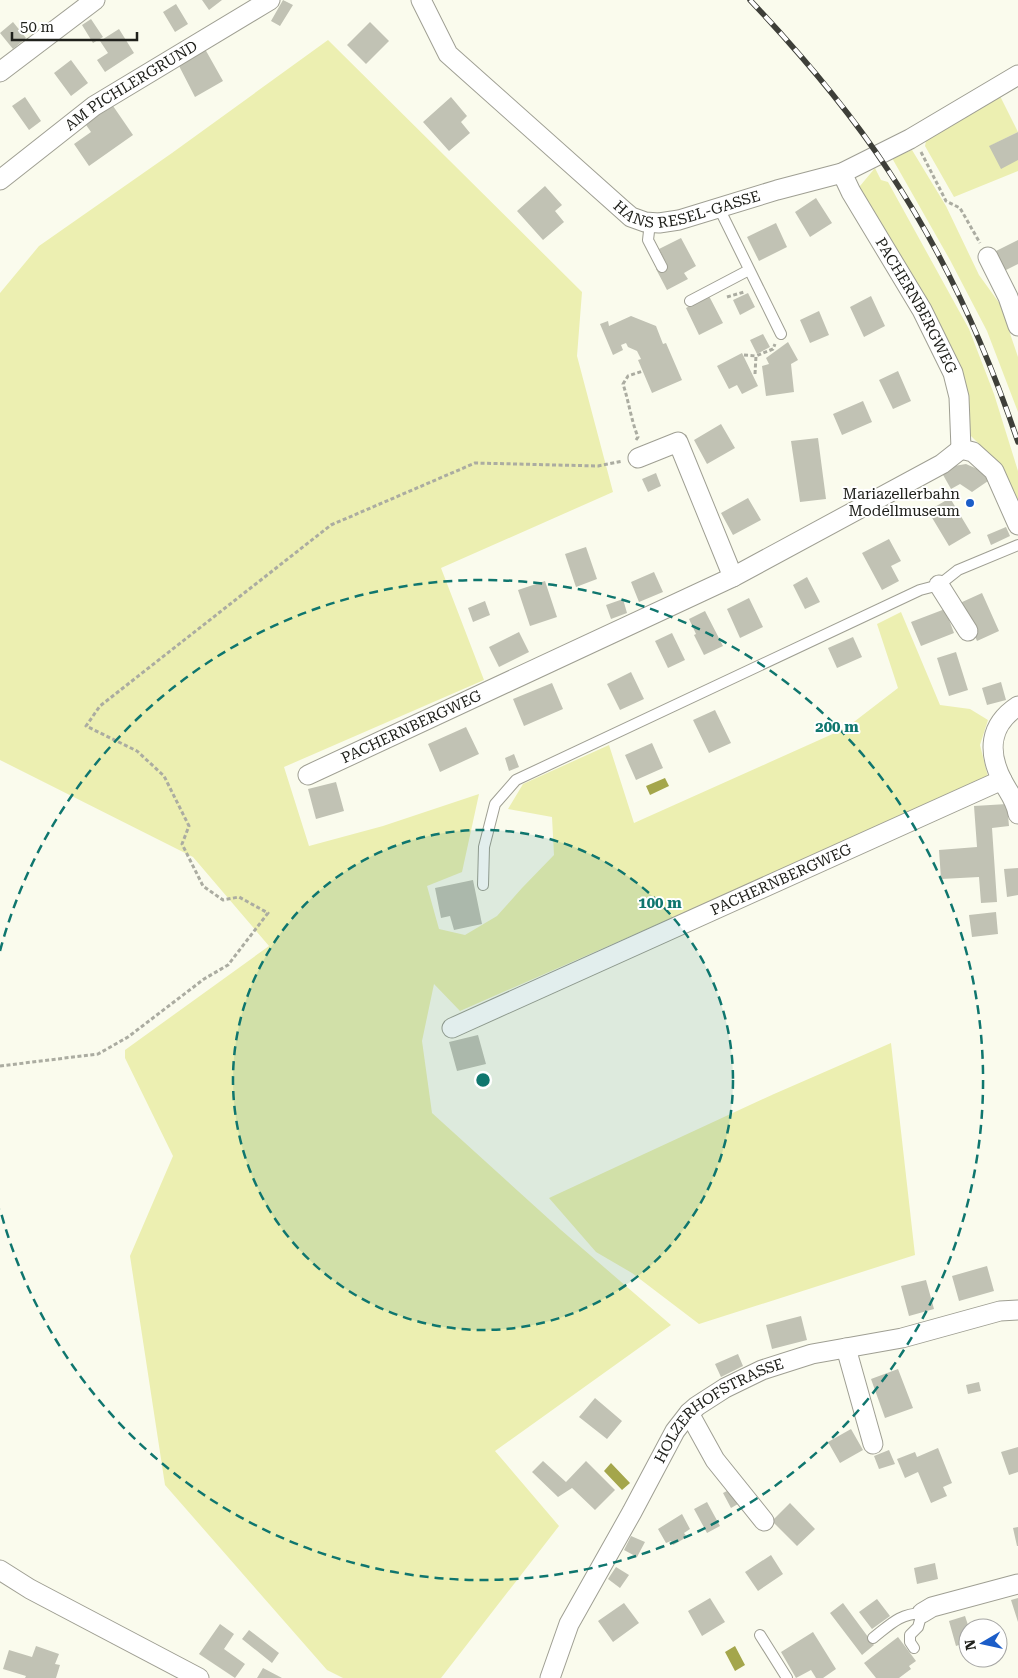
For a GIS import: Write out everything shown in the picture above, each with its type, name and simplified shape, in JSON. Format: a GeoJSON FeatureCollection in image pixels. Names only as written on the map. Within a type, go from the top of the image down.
{"type":"FeatureCollection","features":[{"type":"Feature","properties":{"kind":"street"},"geometry":{"type":"LineString","coordinates":[[0,72],[95,0]]}},
{"type":"Feature","properties":{"kind":"street","name":"AM PICHLERGRUND"},"geometry":{"type":"LineString","coordinates":[[0,180],[94,106],[270,0]]}},
{"type":"Feature","properties":{"kind":"street","name":"HANS RESEL-GASSE"},"geometry":{"type":"LineString","coordinates":[[421,0],[448,54],[623,210],[632,217],[650,222],[680,220],[842,173],[959,114],[1018,75]]}},
{"type":"Feature","properties":{"kind":"street","name":"PACHERNBERGWEG"},"geometry":{"type":"LineString","coordinates":[[308,775],[732,578],[942,464],[961,449],[959,397],[953,373],[922,310],[851,192],[842,173]]}},
{"type":"Feature","properties":{"kind":"street"},"geometry":{"type":"LineString","coordinates":[[988,257],[1008,296],[1018,326]]}},
{"type":"Feature","properties":{"kind":"street"},"geometry":{"type":"LineString","coordinates":[[635,451],[678,442],[732,578]]}},
{"type":"Feature","properties":{"kind":"street"},"geometry":{"type":"LineString","coordinates":[[961,449],[973,452],[994,471],[1018,525]]}},
{"type":"Feature","properties":{"kind":"street"},"geometry":{"type":"LineString","coordinates":[[939,585],[968,631]]}},
{"type":"Feature","properties":{"kind":"street"},"geometry":{"type":"LineString","coordinates":[[1018,706],[1007,713],[997,728],[992,742],[994,759],[1002,780],[1016,802],[1018,821]]}},
{"type":"Feature","properties":{"kind":"street","name":"PACHERNBERGWEG"},"geometry":{"type":"LineString","coordinates":[[452,1028],[1002,780]]}},
{"type":"Feature","properties":{"kind":"street","name":"HOLZERHOFSTRASSE"},"geometry":{"type":"LineString","coordinates":[[550,1678],[568,1624],[632,1512],[675,1431],[697,1406],[725,1388],[762,1370],[812,1354],[902,1338],[1000,1310],[1018,1310]]}},
{"type":"Feature","properties":{"kind":"street"},"geometry":{"type":"LineString","coordinates":[[846,1348],[873,1444]]}},
{"type":"Feature","properties":{"kind":"street"},"geometry":{"type":"LineString","coordinates":[[689,1413],[715,1460],[764,1521]]}},
{"type":"Feature","properties":{"kind":"street"},"geometry":{"type":"LineString","coordinates":[[0,1570],[30,1589],[199,1678]]}},
{"type":"Feature","properties":{"kind":"street"},"geometry":{"type":"LineString","coordinates":[[922,1613],[932,1607],[1018,1584]]}},
{"type":"Feature","properties":{"kind":"lane"},"geometry":{"type":"LineString","coordinates":[[719,208],[780,332]]}},
{"type":"Feature","properties":{"kind":"lane"},"geometry":{"type":"LineString","coordinates":[[650,222],[648,240],[662,267]]}},
{"type":"Feature","properties":{"kind":"lane"},"geometry":{"type":"LineString","coordinates":[[690,301],[749,270]]}},
{"type":"Feature","properties":{"kind":"lane"},"geometry":{"type":"LineString","coordinates":[[483,885],[484,847],[495,804],[516,780],[920,590],[939,585],[958,570],[1018,545]]}},
{"type":"Feature","properties":{"kind":"lane"},"geometry":{"type":"LineString","coordinates":[[873,1638],[894,1621],[907,1614],[922,1613],[918,1627],[910,1635],[910,1642],[914,1648]]}},
{"type":"Feature","properties":{"kind":"lane"},"geometry":{"type":"LineString","coordinates":[[760,1635],[787,1678]]}},
{"type":"Feature","properties":{"kind":"path"},"geometry":{"type":"LineString","coordinates":[[910,139],[920,151],[946,201],[960,208],[988,257]]}},
{"type":"Feature","properties":{"kind":"path"},"geometry":{"type":"LineString","coordinates":[[744,355],[756,356],[773,349],[780,332]]}},
{"type":"Feature","properties":{"kind":"path"},"geometry":{"type":"LineString","coordinates":[[755,374],[756,356]]}},
{"type":"Feature","properties":{"kind":"path"},"geometry":{"type":"LineString","coordinates":[[0,1066],[98,1054],[128,1037],[204,979],[228,965],[268,913],[239,897],[223,900],[203,886],[182,844],[189,826],[164,776],[137,751],[86,726],[100,706],[330,525],[475,463],[598,466],[635,451],[638,437],[633,423],[630,402],[623,384],[628,376],[643,370]]}},
{"type":"Feature","properties":{"kind":"green space"},"geometry":{"type":"Polygon","coordinates":[[[328,40],[582,292],[577,356],[613,492],[441,568],[484,680],[284,767],[309,846],[383,826],[479,794],[462,872],[427,886],[439,929],[465,935],[497,916],[554,855],[552,817],[508,809],[523,784],[609,745],[634,823],[846,728],[898,688],[877,624],[901,612],[940,705],[970,709],[988,720],[980,745],[989,781],[897,819],[460,1011],[434,984],[422,1041],[432,1113],[561,1230],[671,1325],[495,1451],[559,1526],[441,1678],[343,1678],[327,1670],[165,1485],[130,1256],[173,1156],[125,1058],[125,1050],[269,946],[193,857],[0,760],[0,293],[39,246],[328,40]]]}},
{"type":"Feature","properties":{"kind":"green space"},"geometry":{"type":"Polygon","coordinates":[[[1000,96],[1018,132],[990,146],[1018,160],[1018,171],[954,197],[925,146],[927,136],[1000,96]]]}},
{"type":"Feature","properties":{"kind":"green space"},"geometry":{"type":"Polygon","coordinates":[[[912,150],[946,206],[979,275],[1000,304],[1018,357],[1018,412],[987,331],[950,260],[892,158],[912,150]]]}},
{"type":"Feature","properties":{"kind":"green space"},"geometry":{"type":"Polygon","coordinates":[[[875,168],[881,180],[888,182],[969,329],[994,394],[1018,471],[1018,509],[993,458],[970,435],[966,422],[859,190],[860,186],[875,168]]]}},
{"type":"Feature","properties":{"kind":"green space"},"geometry":{"type":"Polygon","coordinates":[[[891,1043],[915,1255],[699,1324],[632,1273],[596,1252],[549,1198],[774,1094],[891,1043]]]}},
{"type":"Feature","properties":{"kind":"shaded area"},"geometry":{"type":"Polygon","coordinates":[[[665,778],[669,786],[650,795],[646,786],[665,778]]]}},
{"type":"Feature","properties":{"kind":"shaded area"},"geometry":{"type":"Polygon","coordinates":[[[611,1463],[630,1483],[622,1490],[604,1471],[611,1463]]]}},
{"type":"Feature","properties":{"kind":"shaded area"},"geometry":{"type":"Polygon","coordinates":[[[735,1646],[745,1665],[735,1671],[725,1652],[735,1646]]]}},
{"type":"Feature","properties":{"kind":"building"},"geometry":{"type":"Polygon","coordinates":[[[202,0],[222,0],[209,10],[202,0]]]}},
{"type":"Feature","properties":{"kind":"building"},"geometry":{"type":"Polygon","coordinates":[[[283,0],[293,5],[280,26],[271,21],[283,0]]]}},
{"type":"Feature","properties":{"kind":"building"},"geometry":{"type":"Polygon","coordinates":[[[176,4],[188,24],[175,32],[163,12],[176,4]]]}},
{"type":"Feature","properties":{"kind":"building"},"geometry":{"type":"Polygon","coordinates":[[[91,19],[103,37],[93,43],[82,25],[91,19]]]}},
{"type":"Feature","properties":{"kind":"building"},"geometry":{"type":"Polygon","coordinates":[[[13,22],[26,38],[13,49],[0,33],[13,22]]]}},
{"type":"Feature","properties":{"kind":"building"},"geometry":{"type":"Polygon","coordinates":[[[370,22],[389,41],[366,64],[347,45],[370,22]]]}},
{"type":"Feature","properties":{"kind":"building"},"geometry":{"type":"Polygon","coordinates":[[[119,29],[134,53],[105,72],[97,60],[108,53],[100,41],[119,29]]]}},
{"type":"Feature","properties":{"kind":"building"},"geometry":{"type":"Polygon","coordinates":[[[205,49],[223,81],[195,97],[178,64],[205,49]]]}},
{"type":"Feature","properties":{"kind":"building"},"geometry":{"type":"Polygon","coordinates":[[[71,60],[88,83],[71,96],[54,73],[71,60]]]}},
{"type":"Feature","properties":{"kind":"building"},"geometry":{"type":"Polygon","coordinates":[[[25,97],[41,121],[29,130],[12,106],[25,97]]]}},
{"type":"Feature","properties":{"kind":"building"},"geometry":{"type":"Polygon","coordinates":[[[451,97],[467,116],[461,122],[470,133],[449,151],[423,122],[451,97]]]}},
{"type":"Feature","properties":{"kind":"building"},"geometry":{"type":"Polygon","coordinates":[[[111,103],[133,135],[89,166],[74,144],[91,132],[84,122],[111,103]]]}},
{"type":"Feature","properties":{"kind":"building"},"geometry":{"type":"Polygon","coordinates":[[[1018,132],[1018,160],[1001,169],[989,146],[1018,132]]]}},
{"type":"Feature","properties":{"kind":"building"},"geometry":{"type":"Polygon","coordinates":[[[545,186],[562,205],[555,211],[564,222],[543,240],[517,211],[545,186]]]}},
{"type":"Feature","properties":{"kind":"building"},"geometry":{"type":"Polygon","coordinates":[[[816,198],[832,223],[810,237],[795,212],[816,198]]]}},
{"type":"Feature","properties":{"kind":"building"},"geometry":{"type":"Polygon","coordinates":[[[776,223],[787,247],[759,261],[747,237],[776,223]]]}},
{"type":"Feature","properties":{"kind":"building"},"geometry":{"type":"Polygon","coordinates":[[[681,238],[696,266],[684,273],[688,279],[667,290],[656,269],[667,264],[659,249],[681,238]]]}},
{"type":"Feature","properties":{"kind":"building"},"geometry":{"type":"Polygon","coordinates":[[[1018,240],[1018,264],[1002,272],[992,253],[1018,240]]]}},
{"type":"Feature","properties":{"kind":"building"},"geometry":{"type":"Polygon","coordinates":[[[748,293],[755,307],[740,315],[733,300],[748,293]]]}},
{"type":"Feature","properties":{"kind":"building"},"geometry":{"type":"Polygon","coordinates":[[[709,296],[723,323],[699,335],[686,308],[709,296]]]}},
{"type":"Feature","properties":{"kind":"building"},"geometry":{"type":"Polygon","coordinates":[[[871,296],[885,326],[864,337],[850,307],[871,296]]]}},
{"type":"Feature","properties":{"kind":"building"},"geometry":{"type":"Polygon","coordinates":[[[819,311],[829,335],[810,343],[800,320],[819,311]]]}},
{"type":"Feature","properties":{"kind":"building"},"geometry":{"type":"Polygon","coordinates":[[[631,316],[656,326],[663,344],[666,343],[682,380],[652,393],[638,360],[641,359],[637,351],[628,347],[626,343],[621,345],[623,350],[613,355],[600,324],[608,321],[609,326],[631,316]]]}},
{"type":"Feature","properties":{"kind":"building"},"geometry":{"type":"Polygon","coordinates":[[[763,334],[770,347],[757,354],[750,340],[763,334]]]}},
{"type":"Feature","properties":{"kind":"building"},"geometry":{"type":"Polygon","coordinates":[[[788,342],[798,360],[791,364],[794,392],[766,396],[762,366],[769,364],[766,358],[788,342]]]}},
{"type":"Feature","properties":{"kind":"building"},"geometry":{"type":"Polygon","coordinates":[[[742,353],[758,386],[742,394],[737,385],[729,389],[717,366],[742,353]]]}},
{"type":"Feature","properties":{"kind":"building"},"geometry":{"type":"Polygon","coordinates":[[[898,371],[911,401],[893,409],[879,380],[898,371]]]}},
{"type":"Feature","properties":{"kind":"building"},"geometry":{"type":"Polygon","coordinates":[[[863,401],[872,422],[842,435],[833,414],[863,401]]]}},
{"type":"Feature","properties":{"kind":"building"},"geometry":{"type":"Polygon","coordinates":[[[721,424],[735,448],[707,464],[694,440],[721,424]]]}},
{"type":"Feature","properties":{"kind":"building"},"geometry":{"type":"Polygon","coordinates":[[[818,438],[826,499],[800,502],[791,441],[818,438]]]}},
{"type":"Feature","properties":{"kind":"building"},"geometry":{"type":"Polygon","coordinates":[[[966,464],[984,472],[988,481],[972,492],[960,484],[951,489],[942,473],[954,466],[966,464]]]}},
{"type":"Feature","properties":{"kind":"building"},"geometry":{"type":"Polygon","coordinates":[[[656,473],[661,486],[648,492],[642,479],[656,473]]]}},
{"type":"Feature","properties":{"kind":"building"},"geometry":{"type":"Polygon","coordinates":[[[748,498],[761,520],[733,535],[721,513],[748,498]]]}},
{"type":"Feature","properties":{"kind":"building"},"geometry":{"type":"Polygon","coordinates":[[[950,498],[971,533],[949,546],[928,511],[950,498]]]}},
{"type":"Feature","properties":{"kind":"building"},"geometry":{"type":"Polygon","coordinates":[[[1006,527],[1010,536],[991,545],[987,535],[1006,527]]]}},
{"type":"Feature","properties":{"kind":"building"},"geometry":{"type":"Polygon","coordinates":[[[889,539],[901,561],[891,566],[899,581],[882,590],[862,553],[889,539]]]}},
{"type":"Feature","properties":{"kind":"building"},"geometry":{"type":"Polygon","coordinates":[[[586,547],[597,579],[576,587],[565,554],[586,547]]]}},
{"type":"Feature","properties":{"kind":"building"},"geometry":{"type":"Polygon","coordinates":[[[654,572],[663,592],[639,602],[631,582],[654,572]]]}},
{"type":"Feature","properties":{"kind":"building"},"geometry":{"type":"Polygon","coordinates":[[[807,577],[820,602],[805,609],[793,585],[807,577]]]}},
{"type":"Feature","properties":{"kind":"building"},"geometry":{"type":"Polygon","coordinates":[[[545,581],[557,617],[530,626],[518,590],[545,581]]]}},
{"type":"Feature","properties":{"kind":"building"},"geometry":{"type":"Polygon","coordinates":[[[982,593],[999,631],[977,641],[960,603],[982,593]]]}},
{"type":"Feature","properties":{"kind":"building"},"geometry":{"type":"Polygon","coordinates":[[[749,598],[763,627],[740,638],[727,609],[749,598]]]}},
{"type":"Feature","properties":{"kind":"building"},"geometry":{"type":"Polygon","coordinates":[[[623,599],[627,613],[611,619],[606,605],[623,599]]]}},
{"type":"Feature","properties":{"kind":"building"},"geometry":{"type":"Polygon","coordinates":[[[485,601],[490,615],[473,622],[468,608],[485,601]]]}},
{"type":"Feature","properties":{"kind":"building"},"geometry":{"type":"Polygon","coordinates":[[[945,609],[954,633],[921,646],[911,622],[945,609]]]}},
{"type":"Feature","properties":{"kind":"building"},"geometry":{"type":"Polygon","coordinates":[[[705,611],[723,646],[704,655],[694,635],[696,634],[689,619],[705,611]]]}},
{"type":"Feature","properties":{"kind":"building"},"geometry":{"type":"Polygon","coordinates":[[[519,632],[529,652],[499,667],[489,647],[519,632]]]}},
{"type":"Feature","properties":{"kind":"building"},"geometry":{"type":"Polygon","coordinates":[[[672,633],[685,660],[668,668],[655,641],[672,633]]]}},
{"type":"Feature","properties":{"kind":"building"},"geometry":{"type":"Polygon","coordinates":[[[853,637],[862,657],[837,668],[828,648],[853,637]]]}},
{"type":"Feature","properties":{"kind":"building"},"geometry":{"type":"Polygon","coordinates":[[[956,652],[968,690],[949,696],[937,658],[956,652]]]}},
{"type":"Feature","properties":{"kind":"building"},"geometry":{"type":"Polygon","coordinates":[[[631,672],[644,699],[620,710],[607,684],[631,672]]]}},
{"type":"Feature","properties":{"kind":"building"},"geometry":{"type":"Polygon","coordinates":[[[1001,682],[1006,700],[987,705],[982,688],[1001,682]]]}},
{"type":"Feature","properties":{"kind":"building"},"geometry":{"type":"Polygon","coordinates":[[[552,683],[563,709],[524,726],[513,699],[552,683]]]}},
{"type":"Feature","properties":{"kind":"building"},"geometry":{"type":"Polygon","coordinates":[[[715,710],[731,743],[709,753],[693,720],[715,710]]]}},
{"type":"Feature","properties":{"kind":"building"},"geometry":{"type":"Polygon","coordinates":[[[466,727],[479,754],[440,772],[428,744],[466,727]]]}},
{"type":"Feature","properties":{"kind":"building"},"geometry":{"type":"Polygon","coordinates":[[[652,743],[663,768],[636,780],[625,755],[652,743]]]}},
{"type":"Feature","properties":{"kind":"building"},"geometry":{"type":"Polygon","coordinates":[[[514,754],[519,767],[509,771],[505,758],[514,754]]]}},
{"type":"Feature","properties":{"kind":"building"},"geometry":{"type":"Polygon","coordinates":[[[336,782],[344,811],[316,819],[308,789],[336,782]]]}},
{"type":"Feature","properties":{"kind":"building"},"geometry":{"type":"Polygon","coordinates":[[[1007,804],[1009,826],[992,828],[997,902],[981,903],[979,877],[941,879],[939,850],[977,847],[974,806],[1007,804]]]}},
{"type":"Feature","properties":{"kind":"building"},"geometry":{"type":"Polygon","coordinates":[[[1018,868],[1018,895],[1007,897],[1004,869],[1018,868]]]}},
{"type":"Feature","properties":{"kind":"building"},"geometry":{"type":"Polygon","coordinates":[[[473,880],[482,924],[454,930],[450,916],[441,918],[435,888],[473,880]]]}},
{"type":"Feature","properties":{"kind":"building"},"geometry":{"type":"Polygon","coordinates":[[[996,912],[998,934],[972,937],[969,915],[996,912]]]}},
{"type":"Feature","properties":{"kind":"building"},"geometry":{"type":"Polygon","coordinates":[[[478,1035],[486,1064],[457,1071],[449,1042],[478,1035]]]}},
{"type":"Feature","properties":{"kind":"building"},"geometry":{"type":"Polygon","coordinates":[[[987,1266],[994,1291],[959,1301],[952,1276],[987,1266]]]}},
{"type":"Feature","properties":{"kind":"building"},"geometry":{"type":"Polygon","coordinates":[[[926,1280],[934,1309],[909,1316],[901,1286],[926,1280]]]}},
{"type":"Feature","properties":{"kind":"building"},"geometry":{"type":"Polygon","coordinates":[[[801,1316],[807,1340],[772,1349],[766,1325],[801,1316]]]}},
{"type":"Feature","properties":{"kind":"building"},"geometry":{"type":"Polygon","coordinates":[[[738,1354],[743,1366],[721,1377],[715,1364],[738,1354]]]}},
{"type":"Feature","properties":{"kind":"building"},"geometry":{"type":"Polygon","coordinates":[[[898,1369],[913,1408],[885,1418],[871,1379],[898,1369]]]}},
{"type":"Feature","properties":{"kind":"building"},"geometry":{"type":"Polygon","coordinates":[[[979,1382],[981,1391],[968,1394],[966,1385],[979,1382]]]}},
{"type":"Feature","properties":{"kind":"building"},"geometry":{"type":"Polygon","coordinates":[[[595,1398],[622,1421],[607,1439],[579,1417],[595,1398]]]}},
{"type":"Feature","properties":{"kind":"building"},"geometry":{"type":"Polygon","coordinates":[[[851,1429],[863,1450],[840,1463],[828,1442],[851,1429]]]}},
{"type":"Feature","properties":{"kind":"building"},"geometry":{"type":"Polygon","coordinates":[[[1018,1447],[1018,1472],[1009,1475],[1001,1452],[1018,1447]]]}},
{"type":"Feature","properties":{"kind":"building"},"geometry":{"type":"Polygon","coordinates":[[[938,1448],[952,1483],[943,1487],[947,1496],[931,1503],[918,1472],[905,1478],[897,1459],[915,1452],[917,1457],[938,1448]]]}},
{"type":"Feature","properties":{"kind":"building"},"geometry":{"type":"Polygon","coordinates":[[[889,1450],[895,1464],[879,1469],[874,1456],[889,1450]]]}},
{"type":"Feature","properties":{"kind":"building"},"geometry":{"type":"Polygon","coordinates":[[[543,1461],[566,1482],[586,1461],[615,1490],[595,1510],[572,1488],[558,1497],[532,1472],[543,1461]]]}},
{"type":"Feature","properties":{"kind":"building"},"geometry":{"type":"Polygon","coordinates":[[[731,1489],[738,1504],[731,1508],[723,1493],[731,1489]]]}},
{"type":"Feature","properties":{"kind":"building"},"geometry":{"type":"Polygon","coordinates":[[[707,1502],[720,1526],[707,1533],[694,1509],[707,1502]]]}},
{"type":"Feature","properties":{"kind":"building"},"geometry":{"type":"Polygon","coordinates":[[[790,1503],[815,1529],[797,1546],[772,1521],[790,1503]]]}},
{"type":"Feature","properties":{"kind":"building"},"geometry":{"type":"Polygon","coordinates":[[[682,1514],[690,1529],[684,1533],[687,1537],[673,1545],[671,1541],[666,1543],[658,1529],[682,1514]]]}},
{"type":"Feature","properties":{"kind":"building"},"geometry":{"type":"Polygon","coordinates":[[[1018,1527],[1018,1546],[1017,1546],[1013,1528],[1018,1527]]]}},
{"type":"Feature","properties":{"kind":"building"},"geometry":{"type":"Polygon","coordinates":[[[631,1536],[645,1542],[637,1557],[624,1550],[631,1536]]]}},
{"type":"Feature","properties":{"kind":"building"},"geometry":{"type":"Polygon","coordinates":[[[771,1555],[783,1574],[758,1591],[745,1572],[771,1555]]]}},
{"type":"Feature","properties":{"kind":"building"},"geometry":{"type":"Polygon","coordinates":[[[935,1563],[938,1579],[917,1584],[914,1568],[935,1563]]]}},
{"type":"Feature","properties":{"kind":"building"},"geometry":{"type":"Polygon","coordinates":[[[616,1567],[629,1575],[620,1588],[608,1579],[616,1567]]]}},
{"type":"Feature","properties":{"kind":"building"},"geometry":{"type":"Polygon","coordinates":[[[710,1598],[725,1622],[702,1636],[688,1611],[710,1598]]]}},
{"type":"Feature","properties":{"kind":"building"},"geometry":{"type":"Polygon","coordinates":[[[1018,1598],[1018,1622],[1011,1600],[1018,1598]]]}},
{"type":"Feature","properties":{"kind":"building"},"geometry":{"type":"Polygon","coordinates":[[[877,1599],[890,1616],[872,1629],[859,1612],[877,1599]]]}},
{"type":"Feature","properties":{"kind":"building"},"geometry":{"type":"Polygon","coordinates":[[[624,1603],[639,1623],[613,1642],[598,1621],[624,1603]]]}},
{"type":"Feature","properties":{"kind":"building"},"geometry":{"type":"Polygon","coordinates":[[[843,1603],[874,1645],[862,1655],[830,1613],[843,1603]]]}},
{"type":"Feature","properties":{"kind":"building"},"geometry":{"type":"Polygon","coordinates":[[[958,1618],[958,1645],[956,1646],[949,1621],[958,1618]]]}},
{"type":"Feature","properties":{"kind":"building"},"geometry":{"type":"Polygon","coordinates":[[[220,1624],[234,1634],[224,1649],[245,1664],[235,1678],[199,1654],[220,1624]]]}},
{"type":"Feature","properties":{"kind":"building"},"geometry":{"type":"Polygon","coordinates":[[[249,1630],[279,1653],[272,1663],[242,1639],[249,1630]]]}},
{"type":"Feature","properties":{"kind":"building"},"geometry":{"type":"Polygon","coordinates":[[[813,1632],[836,1669],[823,1678],[816,1678],[811,1670],[796,1678],[781,1652],[813,1632]]]}},
{"type":"Feature","properties":{"kind":"building"},"geometry":{"type":"Polygon","coordinates":[[[898,1637],[916,1661],[909,1666],[911,1669],[899,1678],[876,1678],[864,1663],[898,1637]]]}},
{"type":"Feature","properties":{"kind":"building"},"geometry":{"type":"Polygon","coordinates":[[[36,1646],[59,1654],[55,1664],[60,1665],[56,1678],[25,1678],[26,1676],[3,1669],[9,1650],[32,1657],[36,1646]]]}},
{"type":"Feature","properties":{"kind":"building"},"geometry":{"type":"Polygon","coordinates":[[[263,1668],[282,1678],[257,1678],[263,1668]]]}},
{"type":"Feature","properties":{"kind":"railway"},"geometry":{"type":"LineString","coordinates":[[750,0],[787,40],[840,103],[873,147],[908,202],[945,268],[978,336],[1018,442]]}},
{"type":"Feature","properties":{"kind":"place","name":"Mariazellerbahn Modellmuseum"},"geometry":{"type":"Point","coordinates":[970,503]}}]}
